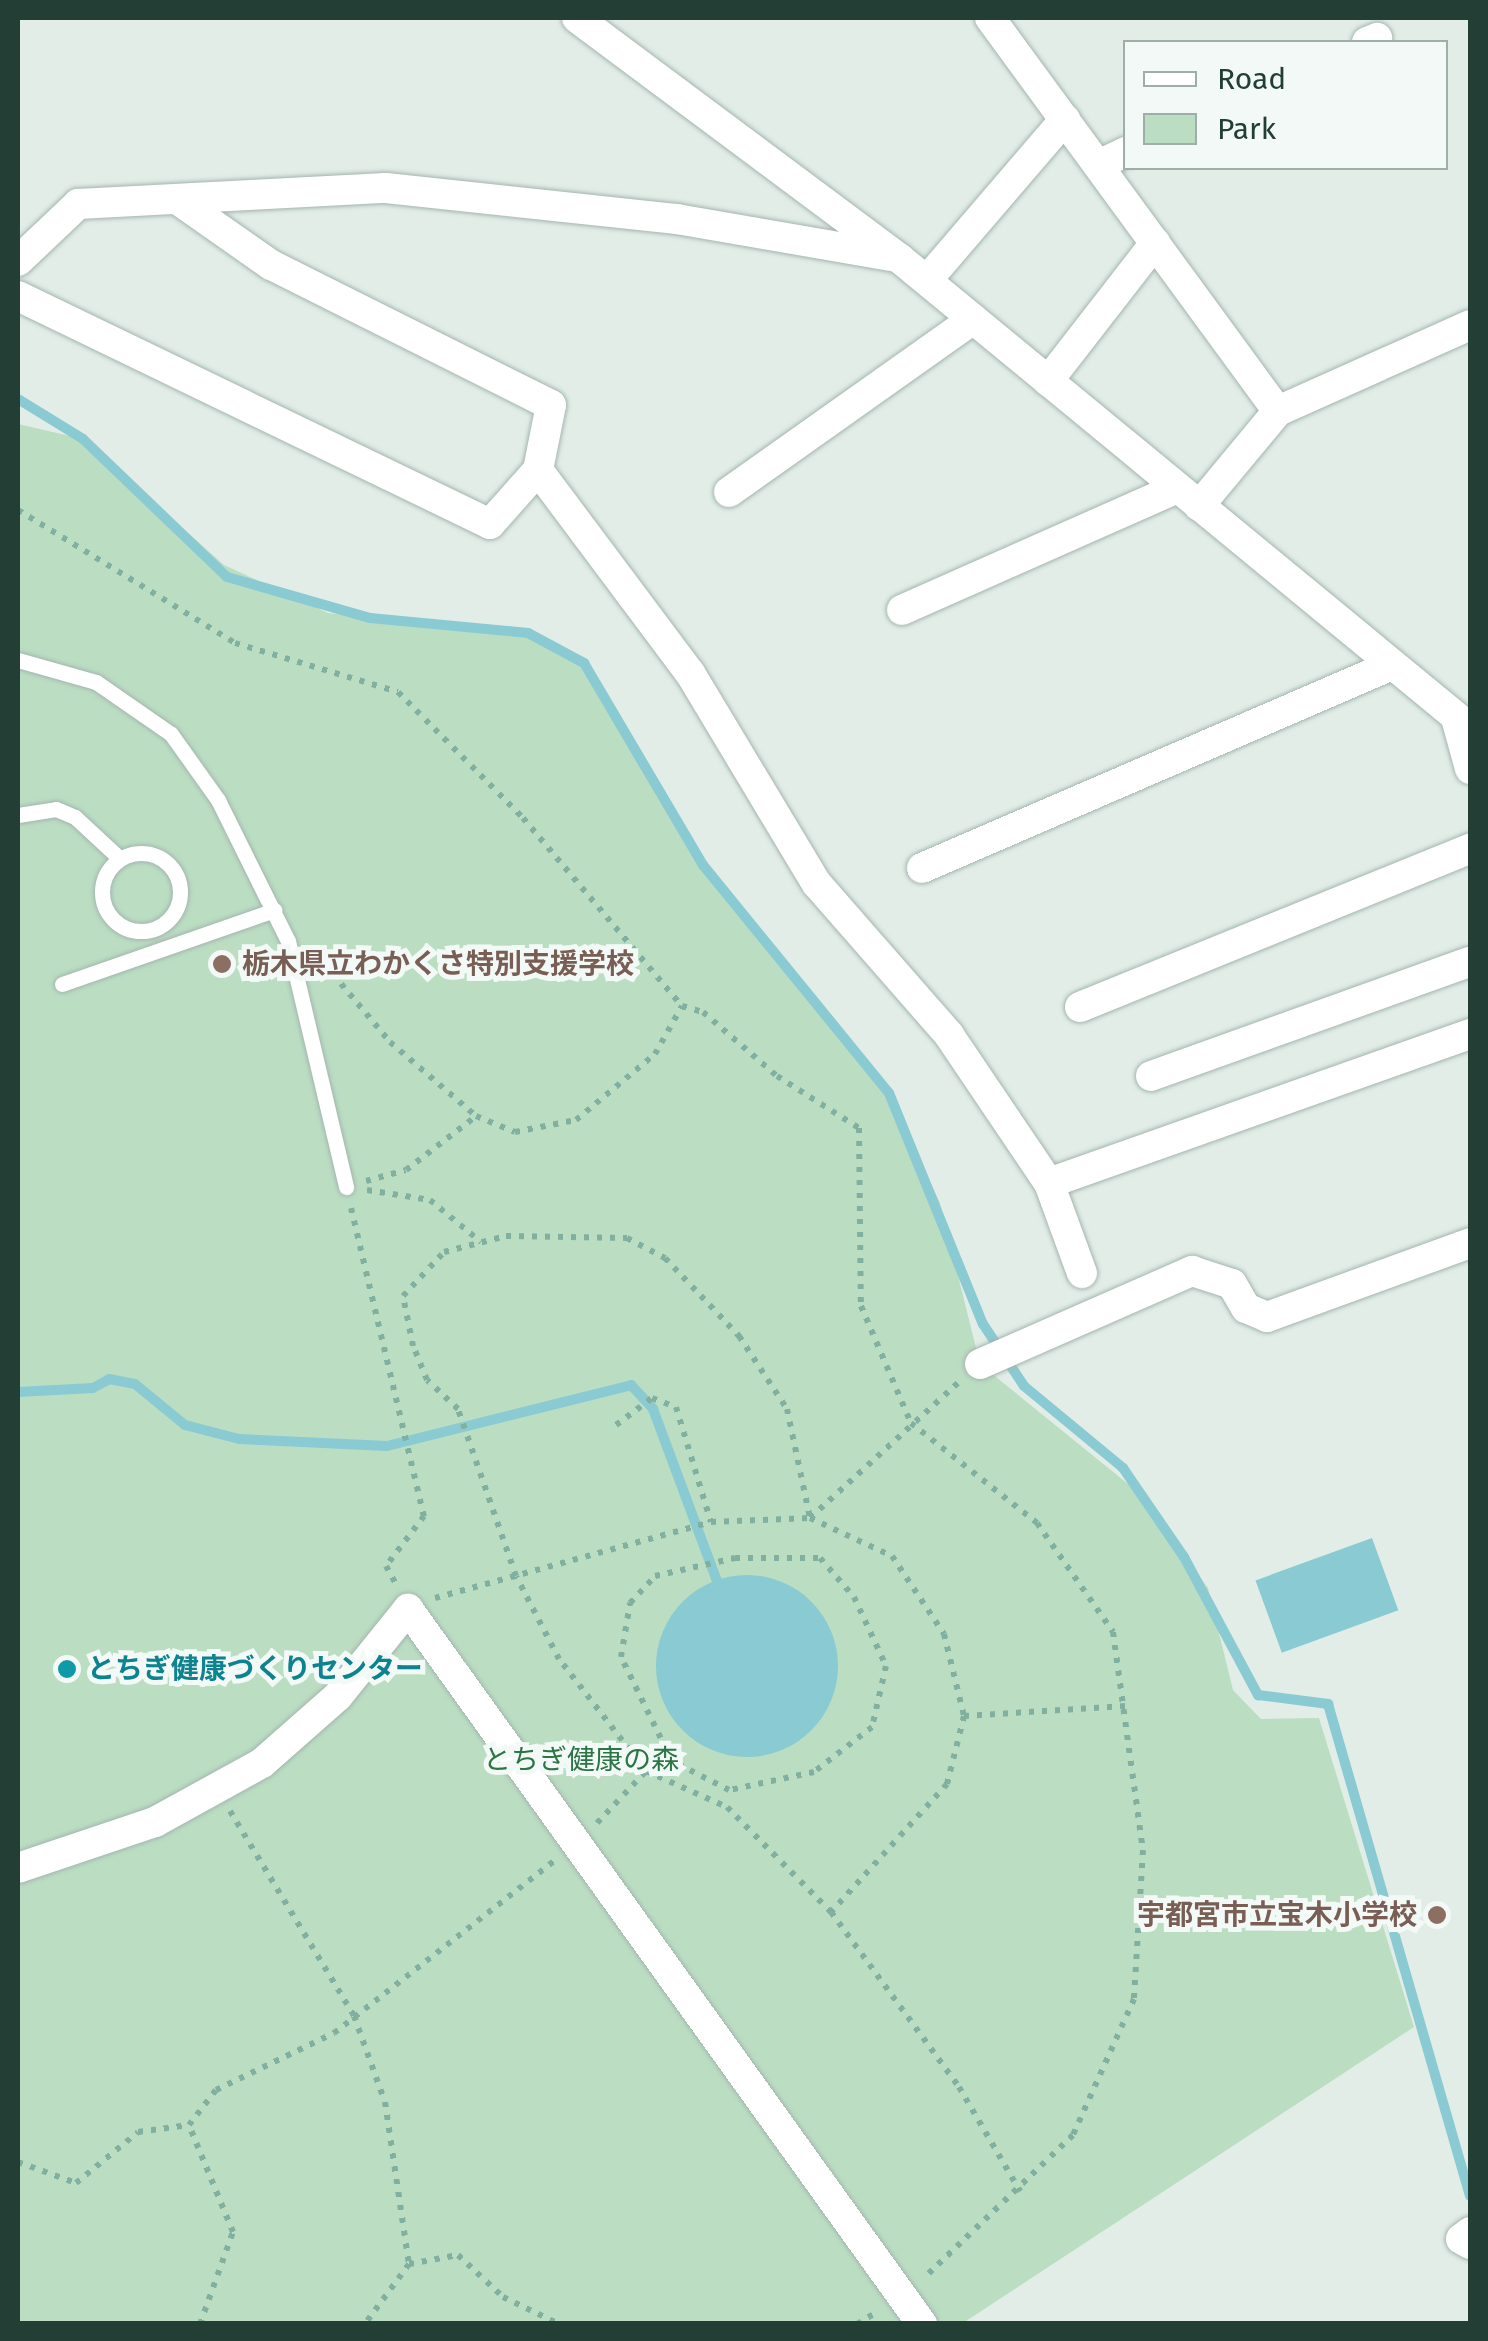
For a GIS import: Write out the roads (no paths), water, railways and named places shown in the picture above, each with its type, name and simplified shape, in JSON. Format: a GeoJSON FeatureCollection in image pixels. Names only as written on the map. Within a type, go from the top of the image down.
{"type":"FeatureCollection","features":[{"type":"Feature","properties":{"kind":"street"},"geometry":{"type":"LineString","coordinates":[[577,18],[900,258],[1463,723],[1470,769]]}},
{"type":"Feature","properties":{"kind":"street"},"geometry":{"type":"LineString","coordinates":[[990,18],[1065,120],[1112,158],[1156,243],[1278,411]]}},
{"type":"Feature","properties":{"kind":"street"},"geometry":{"type":"LineString","coordinates":[[927,280],[1065,120]]}},
{"type":"Feature","properties":{"kind":"street"},"geometry":{"type":"LineString","coordinates":[[18,261],[78,204],[386,188],[677,220],[900,258]]}},
{"type":"Feature","properties":{"kind":"street"},"geometry":{"type":"LineString","coordinates":[[18,296],[490,524],[538,470],[551,405],[271,265],[178,200]]}},
{"type":"Feature","properties":{"kind":"street"},"geometry":{"type":"LineString","coordinates":[[1048,381],[1156,243]]}},
{"type":"Feature","properties":{"kind":"street"},"geometry":{"type":"LineString","coordinates":[[729,492],[973,319]]}},
{"type":"Feature","properties":{"kind":"street"},"geometry":{"type":"LineString","coordinates":[[902,610],[1188,497],[1278,411],[1469,330]]}},
{"type":"Feature","properties":{"kind":"street"},"geometry":{"type":"LineString","coordinates":[[538,470],[690,673],[817,884],[949,1035],[1049,1183],[1082,1273]]}},
{"type":"Feature","properties":{"kind":"street"},"geometry":{"type":"LineString","coordinates":[[922,868],[1392,665]]}},
{"type":"Feature","properties":{"kind":"street"},"geometry":{"type":"LineString","coordinates":[[1080,1007],[1470,849]]}},
{"type":"Feature","properties":{"kind":"street"},"geometry":{"type":"LineString","coordinates":[[1151,1076],[1470,962]]}},
{"type":"Feature","properties":{"kind":"street"},"geometry":{"type":"LineString","coordinates":[[1049,1183],[1470,1034]]}},
{"type":"Feature","properties":{"kind":"street"},"geometry":{"type":"LineString","coordinates":[[980,1364],[1192,1270],[1232,1284],[1246,1308],[1267,1316],[1470,1243]]}},
{"type":"Feature","properties":{"kind":"street"},"geometry":{"type":"LineString","coordinates":[[18,1868],[155,1822],[262,1764],[338,1696],[411,1606],[922,2324]]}},
{"type":"Feature","properties":{"kind":"street"},"geometry":{"type":"LineString","coordinates":[[1470,2232],[1461,2239],[1470,2244]]}},
{"type":"Feature","properties":{"kind":"lane"},"geometry":{"type":"LineString","coordinates":[[18,660],[96,682],[170,734],[276,910],[346,1187]]}},
{"type":"Feature","properties":{"kind":"lane"},"geometry":{"type":"LineString","coordinates":[[18,815],[56,809],[75,817],[116,856],[149,853],[173,869],[180,905],[164,927],[134,932],[103,904],[116,856]]}},
{"type":"Feature","properties":{"kind":"lane"},"geometry":{"type":"LineString","coordinates":[[62,984],[276,910]]}},
{"type":"Feature","properties":{"kind":"water"},"geometry":{"type":"Polygon","coordinates":[[[1372,1538],[1398,1610],[1282,1653],[1255,1580],[1372,1538]]]}},
{"type":"Feature","properties":{"kind":"water"},"geometry":{"type":"Polygon","coordinates":[[[747,1575],[782,1582],[811,1602],[831,1631],[838,1666],[831,1701],[811,1730],[782,1750],[747,1757],[712,1750],[683,1730],[663,1701],[656,1666],[663,1631],[683,1602],[712,1582],[747,1575]]]}},
{"type":"Feature","properties":{"kind":"waterway"},"geometry":{"type":"LineString","coordinates":[[18,399],[83,439],[227,577],[370,618],[528,633],[584,663],[703,865],[889,1093],[983,1324],[1024,1386],[1123,1468],[1184,1557],[1258,1695],[1328,1704],[1470,2196]]}},
{"type":"Feature","properties":{"kind":"waterway"},"geometry":{"type":"LineString","coordinates":[[18,1392],[93,1388],[109,1379],[135,1384],[185,1425],[239,1439],[387,1446],[631,1385],[653,1409],[717,1581]]}},
{"type":"Feature","properties":{"kind":"place","name":"栃木県立わかくさ特別支援学校"},"geometry":{"type":"Point","coordinates":[222,964]}},
{"type":"Feature","properties":{"kind":"place","name":"とちぎ健康づくりセンター"},"geometry":{"type":"Point","coordinates":[67,1669]}},
{"type":"Feature","properties":{"kind":"place","name":"宇都宮市立宝木小学校"},"geometry":{"type":"Point","coordinates":[1437,1915]}},
{"type":"Feature","properties":{"kind":"park label","name":"とちぎ健康の森"},"geometry":{"type":"Point","coordinates":[581,1760]}}]}
